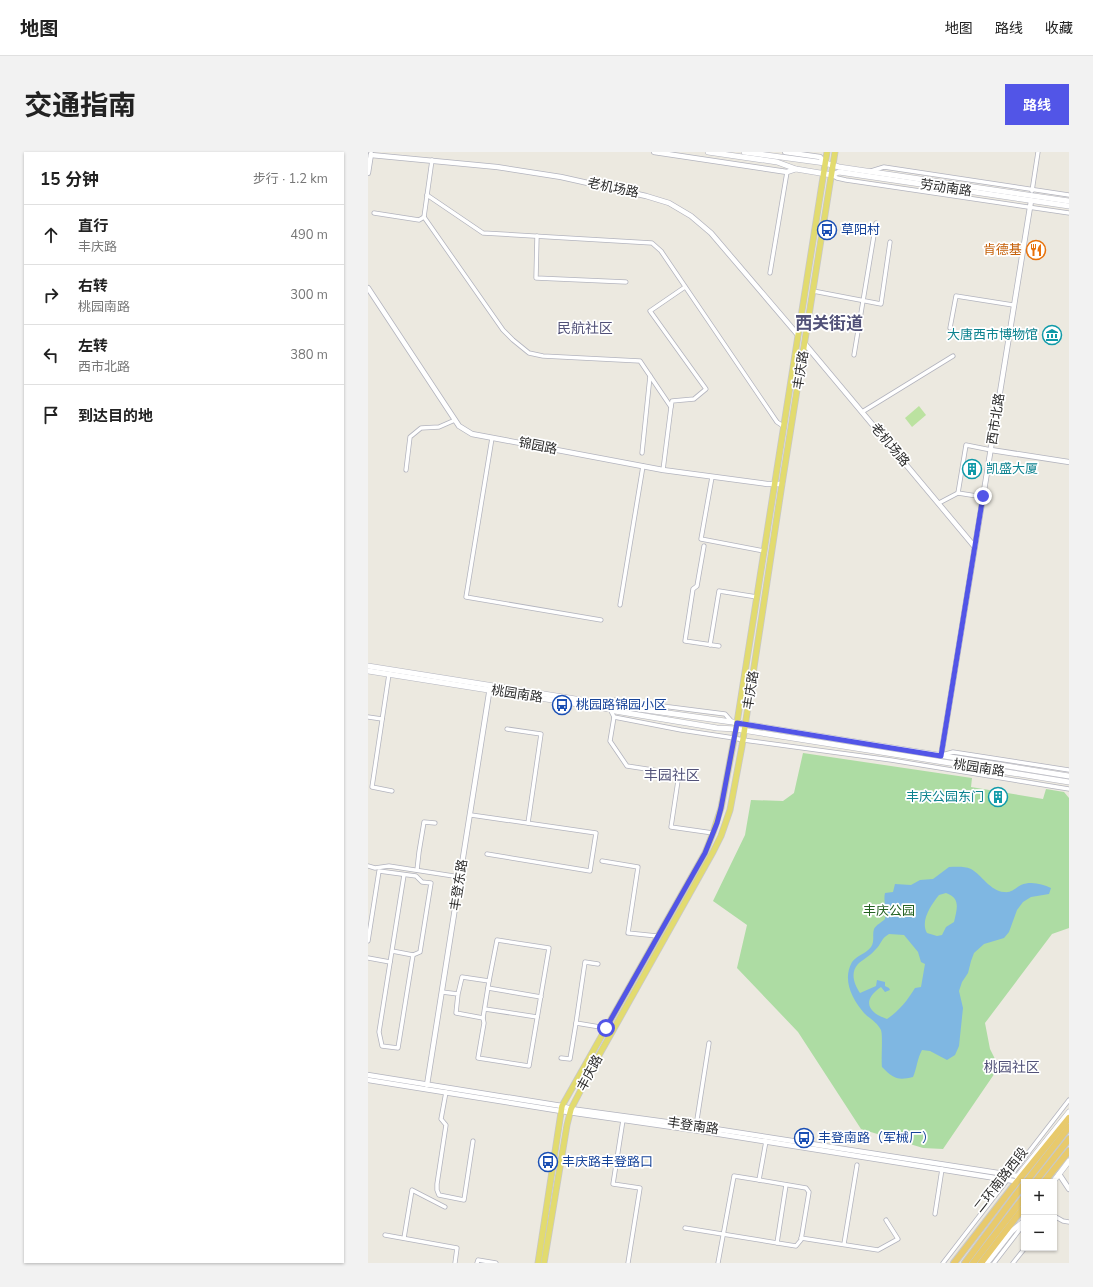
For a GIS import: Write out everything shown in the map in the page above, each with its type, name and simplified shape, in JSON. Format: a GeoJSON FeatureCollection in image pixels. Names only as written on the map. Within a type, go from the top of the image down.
{"type":"FeatureCollection","features":[{"type":"Feature","properties":{"kind":"highway"},"geometry":{"type":"LineString","coordinates":[[953,1263],[1069,1118]]}},
{"type":"Feature","properties":{"kind":"highway","name":"二环南路西段"},"geometry":{"type":"LineString","coordinates":[[1028,1179],[1069,1128]]}},
{"type":"Feature","properties":{"kind":"highway"},"geometry":{"type":"LineString","coordinates":[[1037,1179],[1069,1138]]}},
{"type":"Feature","properties":{"kind":"highway"},"geometry":{"type":"LineString","coordinates":[[1046,1179],[1069,1151]]}},
{"type":"Feature","properties":{"kind":"highway","name":"二环南路西段"},"geometry":{"type":"LineString","coordinates":[[965,1263],[1021,1188]]}},
{"type":"Feature","properties":{"kind":"highway"},"geometry":{"type":"LineString","coordinates":[[973,1263],[1021,1201]]}},
{"type":"Feature","properties":{"kind":"highway"},"geometry":{"type":"LineString","coordinates":[[981,1263],[1021,1211]]}},
{"type":"Feature","properties":{"kind":"main road","name":"劳动南路"},"geometry":{"type":"LineString","coordinates":[[708,152],[777,162],[796,169],[823,174],[832,175],[838,172],[1031,198],[1069,201]]}},
{"type":"Feature","properties":{"kind":"main road","name":"劳动南路"},"geometry":{"type":"LineString","coordinates":[[744,152],[825,163],[1031,198],[1069,206]]}},
{"type":"Feature","properties":{"kind":"main road","name":"丰庆路"},"geometry":{"type":"LineString","coordinates":[[538,1263],[561,1109],[705,853],[721,808],[757,597],[827,152]]}},
{"type":"Feature","properties":{"kind":"main road","name":"丰庆路"},"geometry":{"type":"LineString","coordinates":[[544,1263],[570,1111],[598,1057],[716,846],[730,810],[755,669],[782,484],[835,152]]}},
{"type":"Feature","properties":{"kind":"main road","name":"桃园南路"},"geometry":{"type":"LineString","coordinates":[[368,666],[490,688],[609,707],[735,724],[745,727],[1069,782]]}},
{"type":"Feature","properties":{"kind":"main road","name":"桃园南路"},"geometry":{"type":"LineString","coordinates":[[368,671],[490,688]]}},
{"type":"Feature","properties":{"kind":"main road","name":"桃园南路"},"geometry":{"type":"LineString","coordinates":[[609,707],[615,711],[717,728],[735,724]]}},
{"type":"Feature","properties":{"kind":"main road","name":"桃园南路"},"geometry":{"type":"LineString","coordinates":[[745,727],[1069,776]]}},
{"type":"Feature","properties":{"kind":"main road","name":"二环南路西段"},"geometry":{"type":"LineString","coordinates":[[953,1263],[1016,1179],[1069,1112]]}},
{"type":"Feature","properties":{"kind":"main road"},"geometry":{"type":"LineString","coordinates":[[1056,1179],[1069,1161]]}},
{"type":"Feature","properties":{"kind":"main road"},"geometry":{"type":"LineString","coordinates":[[987,1263],[1012,1231],[1021,1223]]}},
{"type":"Feature","properties":{"kind":"street"},"geometry":{"type":"LineString","coordinates":[[654,152],[787,172],[796,169]]}},
{"type":"Feature","properties":{"kind":"street"},"geometry":{"type":"LineString","coordinates":[[784,152],[820,157],[825,163]]}},
{"type":"Feature","properties":{"kind":"street"},"geometry":{"type":"LineString","coordinates":[[1031,198],[1038,152]]}},
{"type":"Feature","properties":{"kind":"street"},"geometry":{"type":"LineString","coordinates":[[368,173],[371,153]]}},
{"type":"Feature","properties":{"kind":"street","name":"老机场路"},"geometry":{"type":"LineString","coordinates":[[371,153],[497,167],[561,177],[646,196],[669,203],[691,216],[711,233],[798,335]]}},
{"type":"Feature","properties":{"kind":"street"},"geometry":{"type":"LineString","coordinates":[[432,160],[424,217],[503,330],[529,353],[543,356],[640,361],[671,407]]}},
{"type":"Feature","properties":{"kind":"street"},"geometry":{"type":"LineString","coordinates":[[871,172],[884,167],[1069,195]]}},
{"type":"Feature","properties":{"kind":"street"},"geometry":{"type":"LineString","coordinates":[[770,273],[787,172]]}},
{"type":"Feature","properties":{"kind":"street"},"geometry":{"type":"LineString","coordinates":[[832,175],[846,180],[1030,206],[1069,213]]}},
{"type":"Feature","properties":{"kind":"street"},"geometry":{"type":"LineString","coordinates":[[427,195],[483,233],[652,243],[661,251],[778,422],[784,426]]}},
{"type":"Feature","properties":{"kind":"street","name":"西市北路"},"geometry":{"type":"LineString","coordinates":[[941,756],[1031,198]]}},
{"type":"Feature","properties":{"kind":"street"},"geometry":{"type":"LineString","coordinates":[[374,213],[419,220],[424,217]]}},
{"type":"Feature","properties":{"kind":"street"},"geometry":{"type":"LineString","coordinates":[[854,355],[876,223]]}},
{"type":"Feature","properties":{"kind":"street"},"geometry":{"type":"LineString","coordinates":[[537,236],[536,278],[626,282]]}},
{"type":"Feature","properties":{"kind":"street"},"geometry":{"type":"LineString","coordinates":[[813,291],[881,304],[890,242]]}},
{"type":"Feature","properties":{"kind":"street"},"geometry":{"type":"LineString","coordinates":[[663,470],[672,401],[694,399],[706,389],[650,311],[685,287]]}},
{"type":"Feature","properties":{"kind":"street","name":"锦园路"},"geometry":{"type":"LineString","coordinates":[[368,288],[459,426],[472,434],[663,470],[775,485],[782,484]]}},
{"type":"Feature","properties":{"kind":"street"},"geometry":{"type":"LineString","coordinates":[[950,328],[956,296],[1014,305]]}},
{"type":"Feature","properties":{"kind":"street","name":"老机场路"},"geometry":{"type":"LineString","coordinates":[[805,344],[974,546]]}},
{"type":"Feature","properties":{"kind":"street"},"geometry":{"type":"LineString","coordinates":[[862,412],[953,356]]}},
{"type":"Feature","properties":{"kind":"street"},"geometry":{"type":"LineString","coordinates":[[642,453],[650,376]]}},
{"type":"Feature","properties":{"kind":"street"},"geometry":{"type":"LineString","coordinates":[[406,470],[410,437],[421,428],[439,427],[455,420]]}},
{"type":"Feature","properties":{"kind":"street"},"geometry":{"type":"LineString","coordinates":[[492,438],[466,597],[601,620]]}},
{"type":"Feature","properties":{"kind":"street"},"geometry":{"type":"LineString","coordinates":[[958,493],[966,445],[1069,462]]}},
{"type":"Feature","properties":{"kind":"street"},"geometry":{"type":"LineString","coordinates":[[620,605],[643,466]]}},
{"type":"Feature","properties":{"kind":"street"},"geometry":{"type":"LineString","coordinates":[[712,477],[701,539],[764,551]]}},
{"type":"Feature","properties":{"kind":"street"},"geometry":{"type":"LineString","coordinates":[[939,504],[958,493],[983,496]]}},
{"type":"Feature","properties":{"kind":"street"},"geometry":{"type":"LineString","coordinates":[[704,546],[697,586],[693,589],[685,641],[720,646]]}},
{"type":"Feature","properties":{"kind":"street"},"geometry":{"type":"LineString","coordinates":[[710,645],[719,591],[757,597]]}},
{"type":"Feature","properties":{"kind":"street"},"geometry":{"type":"LineString","coordinates":[[389,674],[370,787],[392,791]]}},
{"type":"Feature","properties":{"kind":"street","name":"丰登东路"},"geometry":{"type":"LineString","coordinates":[[427,1085],[490,688]]}},
{"type":"Feature","properties":{"kind":"street"},"geometry":{"type":"LineString","coordinates":[[609,707],[614,717],[610,741],[627,766],[678,774],[671,827],[713,833]]}},
{"type":"Feature","properties":{"kind":"street"},"geometry":{"type":"LineString","coordinates":[[368,717],[382,719]]}},
{"type":"Feature","properties":{"kind":"street"},"geometry":{"type":"LineString","coordinates":[[614,717],[743,740],[891,760],[1069,789]]}},
{"type":"Feature","properties":{"kind":"street"},"geometry":{"type":"LineString","coordinates":[[507,729],[541,734],[528,823]]}},
{"type":"Feature","properties":{"kind":"street"},"geometry":{"type":"LineString","coordinates":[[941,756],[953,752],[1069,770]]}},
{"type":"Feature","properties":{"kind":"street"},"geometry":{"type":"LineString","coordinates":[[471,815],[596,834],[590,871],[487,854]]}},
{"type":"Feature","properties":{"kind":"street"},"geometry":{"type":"LineString","coordinates":[[417,870],[424,822],[435,823]]}},
{"type":"Feature","properties":{"kind":"street"},"geometry":{"type":"LineString","coordinates":[[602,862],[638,867],[628,934],[657,936]]}},
{"type":"Feature","properties":{"kind":"street"},"geometry":{"type":"LineString","coordinates":[[368,866],[375,868],[389,866],[460,877]]}},
{"type":"Feature","properties":{"kind":"street"},"geometry":{"type":"LineString","coordinates":[[368,941],[379,871],[416,876],[422,882],[431,883],[420,952],[413,954],[392,952]]}},
{"type":"Feature","properties":{"kind":"street"},"geometry":{"type":"LineString","coordinates":[[404,875],[379,1032],[382,1046],[398,1048],[413,954]]}},
{"type":"Feature","properties":{"kind":"street"},"geometry":{"type":"LineString","coordinates":[[497,940],[549,948],[529,1066],[478,1058],[488,988],[497,940]]}},
{"type":"Feature","properties":{"kind":"street"},"geometry":{"type":"LineString","coordinates":[[368,958],[390,962]]}},
{"type":"Feature","properties":{"kind":"street"},"geometry":{"type":"LineString","coordinates":[[562,1058],[570,1059],[585,962],[598,964]]}},
{"type":"Feature","properties":{"kind":"street"},"geometry":{"type":"LineString","coordinates":[[483,1018],[456,1013],[458,994],[462,977],[489,981]]}},
{"type":"Feature","properties":{"kind":"street"},"geometry":{"type":"LineString","coordinates":[[488,988],[541,997]]}},
{"type":"Feature","properties":{"kind":"street"},"geometry":{"type":"LineString","coordinates":[[442,992],[458,994]]}},
{"type":"Feature","properties":{"kind":"street"},"geometry":{"type":"LineString","coordinates":[[485,1009],[538,1017]]}},
{"type":"Feature","properties":{"kind":"street"},"geometry":{"type":"LineString","coordinates":[[576,1023],[606,1028]]}},
{"type":"Feature","properties":{"kind":"street"},"geometry":{"type":"LineString","coordinates":[[696,1126],[709,1043]]}},
{"type":"Feature","properties":{"kind":"street","name":"丰登南路"},"geometry":{"type":"LineString","coordinates":[[368,1075],[623,1120],[1007,1180],[1016,1179]]}},
{"type":"Feature","properties":{"kind":"street","name":"丰登南路"},"geometry":{"type":"LineString","coordinates":[[368,1080],[561,1109]]}},
{"type":"Feature","properties":{"kind":"street"},"geometry":{"type":"LineString","coordinates":[[446,1092],[441,1119],[446,1125],[437,1184],[439,1195],[464,1200],[473,1141]]}},
{"type":"Feature","properties":{"kind":"street"},"geometry":{"type":"LineString","coordinates":[[943,1263],[1069,1100]]}},
{"type":"Feature","properties":{"kind":"street","name":"丰登南路"},"geometry":{"type":"LineString","coordinates":[[570,1111],[696,1126],[1010,1175],[1016,1179]]}},
{"type":"Feature","properties":{"kind":"street"},"geometry":{"type":"LineString","coordinates":[[623,1120],[613,1184],[640,1188],[628,1263]]}},
{"type":"Feature","properties":{"kind":"street"},"geometry":{"type":"LineString","coordinates":[[759,1180],[766,1142]]}},
{"type":"Feature","properties":{"kind":"street"},"geometry":{"type":"LineString","coordinates":[[844,1244],[858,1166]]}},
{"type":"Feature","properties":{"kind":"street"},"geometry":{"type":"LineString","coordinates":[[935,1214],[942,1170]]}},
{"type":"Feature","properties":{"kind":"street"},"geometry":{"type":"LineString","coordinates":[[1059,1174],[1069,1189]]}},
{"type":"Feature","properties":{"kind":"street"},"geometry":{"type":"LineString","coordinates":[[685,1228],[724,1234],[796,1246],[801,1240],[809,1192],[806,1188],[734,1176],[724,1234],[718,1263]]}},
{"type":"Feature","properties":{"kind":"street"},"geometry":{"type":"LineString","coordinates":[[777,1243],[786,1185]]}},
{"type":"Feature","properties":{"kind":"street"},"geometry":{"type":"LineString","coordinates":[[404,1238],[412,1190],[445,1207]]}},
{"type":"Feature","properties":{"kind":"street"},"geometry":{"type":"LineString","coordinates":[[1057,1218],[1069,1222]]}},
{"type":"Feature","properties":{"kind":"street"},"geometry":{"type":"LineString","coordinates":[[801,1238],[878,1250],[898,1239],[886,1220]]}},
{"type":"Feature","properties":{"kind":"street"},"geometry":{"type":"LineString","coordinates":[[994,1263],[1021,1228]]}},
{"type":"Feature","properties":{"kind":"street"},"geometry":{"type":"LineString","coordinates":[[385,1234],[457,1248],[455,1263]]}},
{"type":"Feature","properties":{"kind":"street"},"geometry":{"type":"LineString","coordinates":[[1013,1263],[1023,1251]]}},
{"type":"Feature","properties":{"kind":"street"},"geometry":{"type":"LineString","coordinates":[[477,1263],[478,1260],[496,1263]]}},
{"type":"Feature","properties":{"kind":"green space"},"geometry":{"type":"Polygon","coordinates":[[[919,406],[926,415],[912,427],[905,418],[919,406]]]}},
{"type":"Feature","properties":{"kind":"green space","name":"丰庆公园"},"geometry":{"type":"Polygon","coordinates":[[[803,753],[972,778],[971,787],[1043,799],[1046,789],[1064,792],[1069,798],[1069,928],[1052,934],[985,1023],[990,1049],[999,1067],[943,1149],[923,1148],[861,1129],[798,1032],[737,968],[747,925],[713,901],[745,835],[751,800],[783,801],[794,793],[803,753]]]}},
{"type":"Feature","properties":{"kind":"water"},"geometry":{"type":"Polygon","coordinates":[[[949,867],[963,867],[971,869],[990,886],[999,891],[1009,892],[1021,885],[1029,883],[1040,884],[1051,888],[1049,894],[1031,897],[1023,902],[1017,910],[1009,932],[1004,938],[984,944],[974,953],[968,973],[962,982],[959,991],[963,1008],[959,1046],[955,1055],[947,1060],[930,1051],[922,1050],[913,1077],[903,1079],[896,1078],[882,1067],[881,1030],[864,1013],[852,995],[848,982],[849,969],[852,962],[856,958],[871,947],[874,929],[885,919],[885,893],[893,892],[895,884],[911,885],[920,880],[933,879],[949,867]],[[946,893],[939,895],[927,913],[925,928],[927,933],[937,936],[942,935],[946,927],[954,922],[957,904],[951,895],[946,893]],[[889,934],[873,952],[858,964],[854,971],[856,986],[860,993],[876,986],[877,980],[885,982],[885,986],[890,990],[885,992],[881,987],[871,996],[869,1005],[875,1013],[887,1019],[895,1013],[915,988],[921,987],[925,964],[921,962],[918,952],[904,935],[889,934]]]}},
{"type":"Feature","properties":{"kind":"place","name":"草阳村"},"geometry":{"type":"Point","coordinates":[827,230]}},
{"type":"Feature","properties":{"kind":"place","name":"肯德基"},"geometry":{"type":"Point","coordinates":[1036,250]}},
{"type":"Feature","properties":{"kind":"place","name":"大唐西市博物馆"},"geometry":{"type":"Point","coordinates":[1052,335]}},
{"type":"Feature","properties":{"kind":"place","name":"凯盛大厦"},"geometry":{"type":"Point","coordinates":[972,469]}},
{"type":"Feature","properties":{"kind":"place","name":"桃园路锦园小区"},"geometry":{"type":"Point","coordinates":[562,705]}},
{"type":"Feature","properties":{"kind":"place","name":"丰庆公园东门"},"geometry":{"type":"Point","coordinates":[998,797]}},
{"type":"Feature","properties":{"kind":"place","name":"丰登南路（军械厂）"},"geometry":{"type":"Point","coordinates":[804,1138]}},
{"type":"Feature","properties":{"kind":"place","name":"丰庆路丰登路口"},"geometry":{"type":"Point","coordinates":[548,1162]}},
{"type":"Feature","properties":{"kind":"district","name":"西关街道"},"geometry":{"type":"Point","coordinates":[829,323]}},
{"type":"Feature","properties":{"kind":"district","name":"民航社区"},"geometry":{"type":"Point","coordinates":[585,328]}},
{"type":"Feature","properties":{"kind":"district","name":"丰园社区"},"geometry":{"type":"Point","coordinates":[672,775]}},
{"type":"Feature","properties":{"kind":"district","name":"桃园社区"},"geometry":{"type":"Point","coordinates":[1012,1067]}},
{"type":"Feature","properties":{"kind":"route"},"geometry":{"type":"LineString","coordinates":[[606,1028],[705,853],[717,823],[721,808],[737,723],[941,756],[983,496]]}}]}
